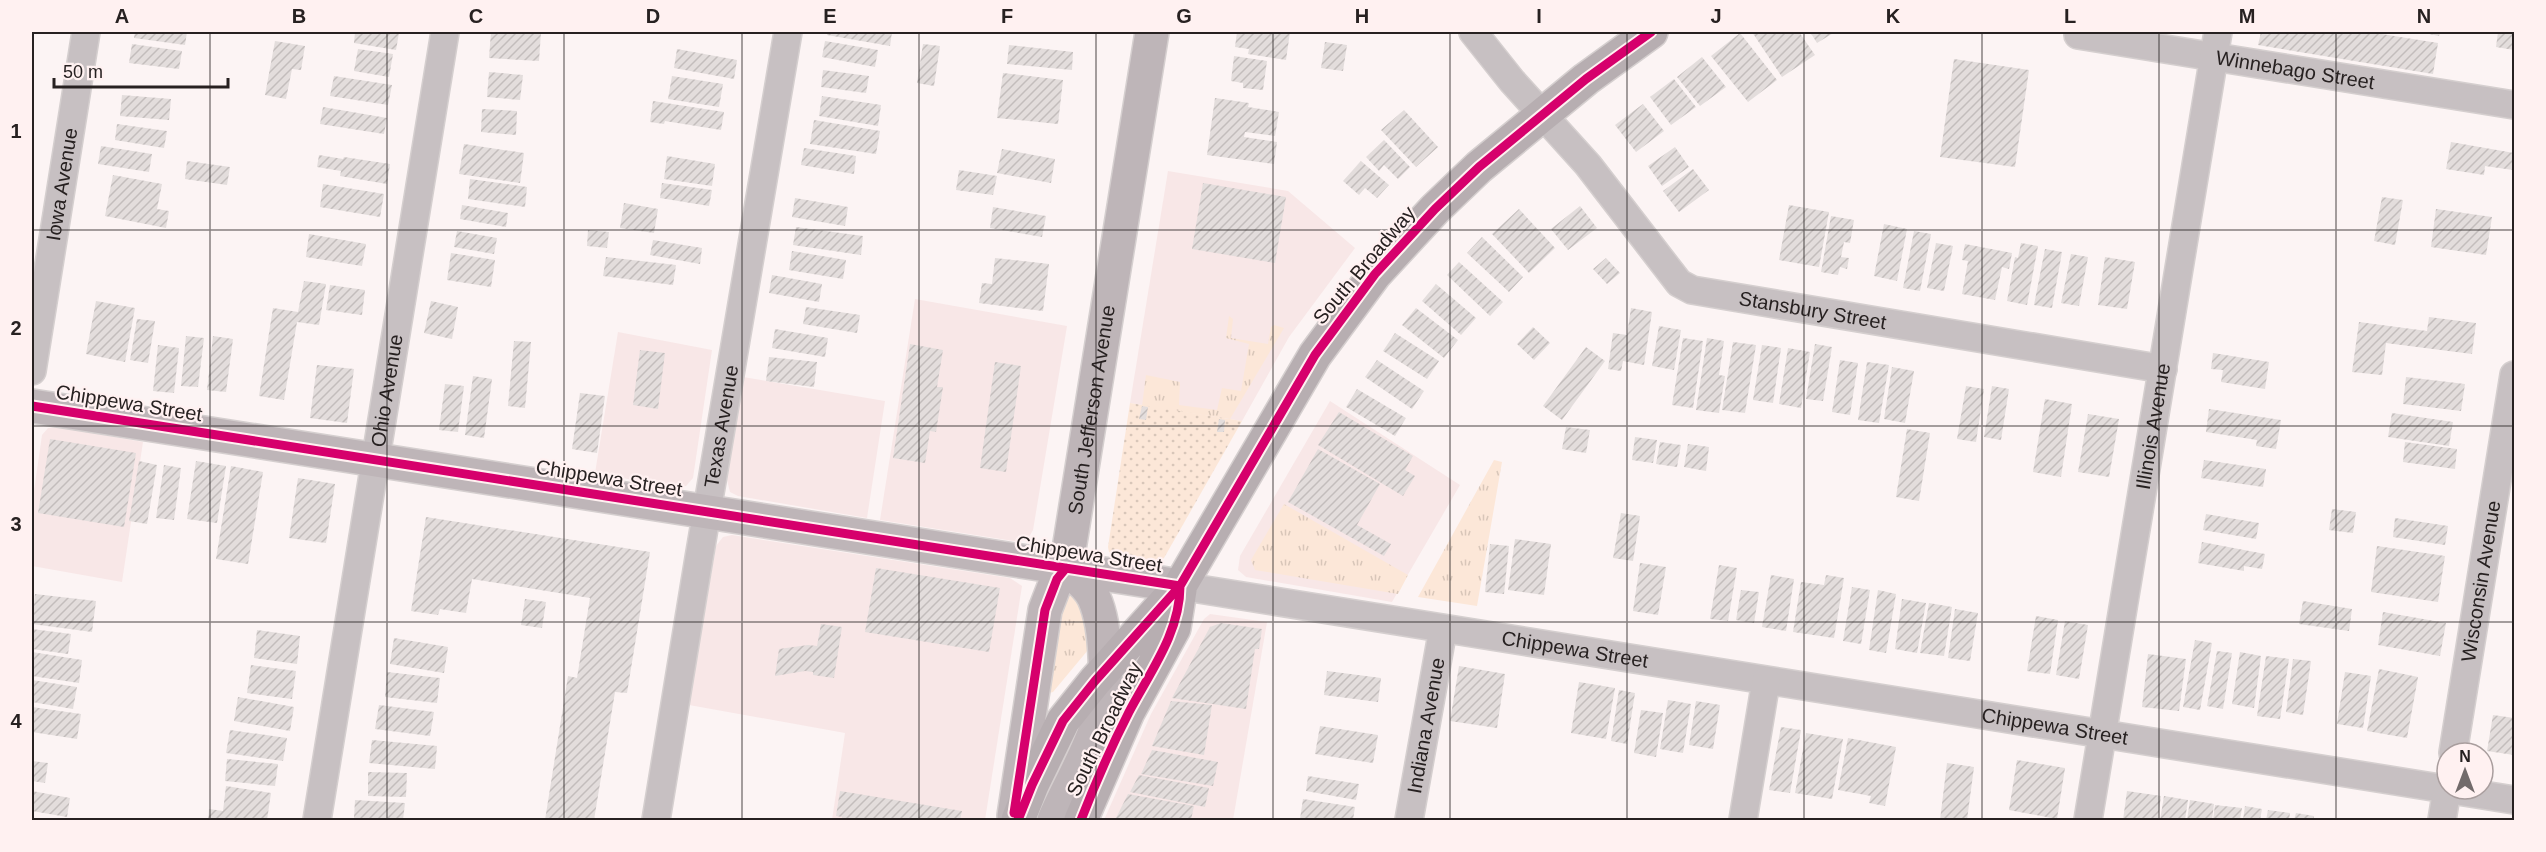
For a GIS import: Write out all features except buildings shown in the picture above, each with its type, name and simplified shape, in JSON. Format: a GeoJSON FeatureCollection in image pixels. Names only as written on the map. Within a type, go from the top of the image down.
{"type":"FeatureCollection","features":[{"type":"Feature","properties":{"kind":"main road","name":"South Jefferson Avenue"},"geometry":{"type":"LineString","coordinates":[[1013,820],[1046,610],[1057,579],[1066,568],[1152,32]]}},
{"type":"Feature","properties":{"kind":"main road","name":"South Broadway"},"geometry":{"type":"LineString","coordinates":[[1018,820],[1063,721],[1106,668],[1180,586],[1314,355],[1351,305],[1435,209],[1479,167],[1586,79],[1651,32]]}},
{"type":"Feature","properties":{"kind":"main road","name":"Chippewa Street"},"geometry":{"type":"LineString","coordinates":[[32,406],[1180,586]]}},
{"type":"Feature","properties":{"kind":"main road"},"geometry":{"type":"LineString","coordinates":[[1054,820],[1099,722],[1106,688],[1100,620],[1094,598],[1082,581],[1066,568]]}},
{"type":"Feature","properties":{"kind":"main road","name":"South Broadway"},"geometry":{"type":"LineString","coordinates":[[1081,820],[1128,712],[1174,628],[1180,600],[1180,586]]}},
{"type":"Feature","properties":{"kind":"street","name":"Iowa Avenue"},"geometry":{"type":"LineString","coordinates":[[32,371],[86,32]]}},
{"type":"Feature","properties":{"kind":"street","name":"Ohio Avenue"},"geometry":{"type":"LineString","coordinates":[[317,820],[445,32]]}},
{"type":"Feature","properties":{"kind":"street","name":"Texas Avenue"},"geometry":{"type":"LineString","coordinates":[[656,820],[705,512],[736,344],[788,32]]}},
{"type":"Feature","properties":{"kind":"street"},"geometry":{"type":"LineString","coordinates":[[1473,32],[1512,81],[1544,114]]}},
{"type":"Feature","properties":{"kind":"street","name":"Winnebago Street"},"geometry":{"type":"LineString","coordinates":[[2078,35],[2216,44],[2514,105]]}},
{"type":"Feature","properties":{"kind":"street","name":"Illinois Avenue"},"geometry":{"type":"LineString","coordinates":[[2088,820],[2216,44]]}},
{"type":"Feature","properties":{"kind":"street","name":"Stansbury Street"},"geometry":{"type":"LineString","coordinates":[[1544,114],[1679,282],[1692,290],[2163,369]]}},
{"type":"Feature","properties":{"kind":"street","name":"Wisconsin Avenue"},"geometry":{"type":"LineString","coordinates":[[2455,741],[2514,375]]}},
{"type":"Feature","properties":{"kind":"street","name":"Chippewa Street"},"geometry":{"type":"LineString","coordinates":[[1180,586],[2435,787]]}},
{"type":"Feature","properties":{"kind":"street","name":"Indiana Avenue"},"geometry":{"type":"LineString","coordinates":[[1409,820],[1443,629]]}},
{"type":"Feature","properties":{"kind":"street"},"geometry":{"type":"LineString","coordinates":[[1743,820],[1766,681]]}},
{"type":"Feature","properties":{"kind":"street","name":"Chippewa Street"},"geometry":{"type":"LineString","coordinates":[[2495,797],[2514,800]]}},
{"type":"Feature","properties":{"kind":"street"},"geometry":{"type":"LineString","coordinates":[[2442,820],[2445,801]]}},
{"type":"Feature","properties":{"kind":"shaded area"},"geometry":{"type":"Polygon","coordinates":[[[1168,171],[1288,191],[1355,248],[1289,337],[1242,421],[1130,403],[1168,171]]]}},
{"type":"Feature","properties":{"kind":"shaded area"},"geometry":{"type":"Polygon","coordinates":[[[915,299],[1067,326],[1033,530],[1028,539],[1019,542],[880,520],[915,299]]]}},
{"type":"Feature","properties":{"kind":"shaded area"},"geometry":{"type":"Polygon","coordinates":[[[618,332],[712,350],[693,478],[686,486],[672,487],[595,473],[618,332]]]}},
{"type":"Feature","properties":{"kind":"shaded area"},"geometry":{"type":"Polygon","coordinates":[[[743,377],[885,401],[867,518],[738,496],[730,492],[727,480],[743,377]]]}},
{"type":"Feature","properties":{"kind":"shaded area"},"geometry":{"type":"Polygon","coordinates":[[[1330,401],[1460,485],[1392,602],[1246,577],[1238,570],[1240,556],[1330,401]]]}},
{"type":"Feature","properties":{"kind":"shaded area"},"geometry":{"type":"Polygon","coordinates":[[[58,427],[143,442],[122,582],[32,566],[32,505],[42,435],[48,428],[58,427]]]}},
{"type":"Feature","properties":{"kind":"shaded area"},"geometry":{"type":"Polygon","coordinates":[[[732,535],[1010,578],[1022,586],[985,820],[832,820],[845,733],[689,705],[716,546],[723,537],[732,535]]]}},
{"type":"Feature","properties":{"kind":"shaded area"},"geometry":{"type":"Polygon","coordinates":[[[1210,614],[1267,622],[1233,820],[1104,820],[1151,714],[1204,619],[1210,614]]]}},
{"type":"Feature","properties":{"kind":"green space"},"geometry":{"type":"Polygon","coordinates":[[[1229,316],[1233,319],[1231,338],[1268,344],[1271,327],[1274,325],[1284,328],[1230,419],[1142,406],[1146,375],[1180,382],[1179,405],[1217,410],[1222,388],[1241,391],[1249,344],[1226,338],[1229,316]]]}},
{"type":"Feature","properties":{"kind":"green space"},"geometry":{"type":"Polygon","coordinates":[[[1130,403],[1242,421],[1164,558],[1156,563],[1117,556],[1109,552],[1108,547],[1130,403]]]}},
{"type":"Feature","properties":{"kind":"green space"},"geometry":{"type":"Polygon","coordinates":[[[1494,460],[1502,462],[1477,606],[1418,597],[1494,460]]]}},
{"type":"Feature","properties":{"kind":"green space"},"geometry":{"type":"Polygon","coordinates":[[[1284,504],[1408,575],[1398,594],[1255,570],[1251,560],[1284,504]]]}},
{"type":"Feature","properties":{"kind":"green space"},"geometry":{"type":"Polygon","coordinates":[[[1068,592],[1076,594],[1090,642],[1088,650],[1053,692],[1049,693],[1060,596],[1068,592]]]}},
{"type":"Feature","properties":{"kind":"cycle path"},"geometry":{"type":"LineString","coordinates":[[1018,820],[1063,721],[1095,681],[1180,586],[1315,355],[1375,274],[1435,209],[1479,167],[1586,79],[1651,32]]}},
{"type":"Feature","properties":{"kind":"cycle path"},"geometry":{"type":"LineString","coordinates":[[32,406],[1180,586]]}},
{"type":"Feature","properties":{"kind":"cycle path"},"geometry":{"type":"LineString","coordinates":[[1014,813],[1045,610],[1057,579],[1066,568]]}},
{"type":"Feature","properties":{"kind":"cycle path"},"geometry":{"type":"LineString","coordinates":[[1081,820],[1116,739],[1169,636],[1179,603],[1180,586]]}}]}
